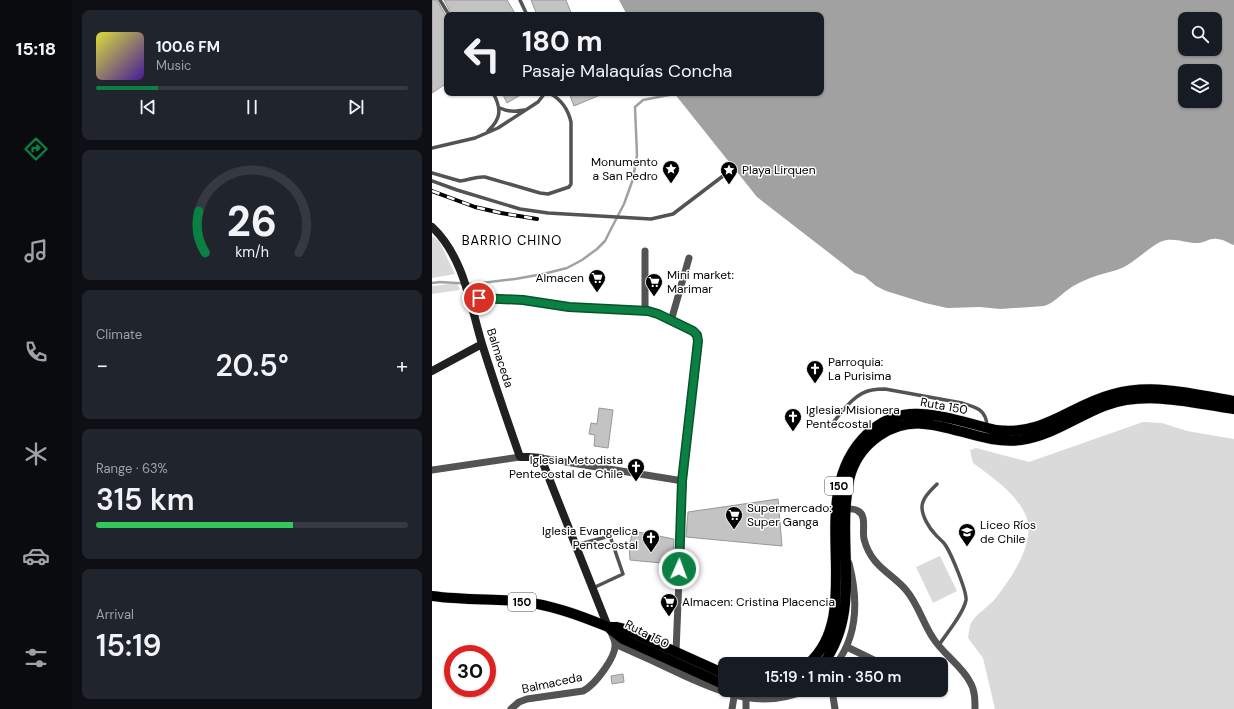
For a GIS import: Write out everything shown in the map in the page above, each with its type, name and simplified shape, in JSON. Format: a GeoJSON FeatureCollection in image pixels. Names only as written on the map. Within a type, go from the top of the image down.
{"type":"FeatureCollection","features":[{"type":"Feature","properties":{"kind":"main road","name":"Ruta 150"},"geometry":{"type":"LineString","coordinates":[[815,657],[825,642],[833,618],[841,509],[841,477],[848,460],[863,438],[883,423],[904,415],[920,414],[939,416],[987,428],[1015,431],[1036,427],[1102,397],[1144,389],[1164,390],[1234,401]]}},
{"type":"Feature","properties":{"kind":"main road","name":"Ruta 150"},"geometry":{"type":"LineString","coordinates":[[828,657],[839,637],[844,616],[846,595],[846,549],[841,509],[855,463],[866,448],[877,437],[888,430],[902,425],[916,423],[933,424],[992,440],[1011,441],[1042,435],[1102,407],[1135,398],[1166,399],[1234,409]]}},
{"type":"Feature","properties":{"kind":"main road","name":"150"},"geometry":{"type":"LineString","coordinates":[[432,596],[530,603],[560,609],[608,627]]}},
{"type":"Feature","properties":{"kind":"main road","name":"Ruta 150"},"geometry":{"type":"LineString","coordinates":[[608,627],[625,629],[718,671]]}},
{"type":"Feature","properties":{"kind":"main road","name":"Ruta 150"},"geometry":{"type":"LineString","coordinates":[[608,627],[622,639],[718,682]]}},
{"type":"Feature","properties":{"kind":"street","name":"Balmaceda"},"geometry":{"type":"LineString","coordinates":[[432,227],[441,236],[450,250],[461,274],[470,298],[482,344],[520,458]]}},
{"type":"Feature","properties":{"kind":"street"},"geometry":{"type":"LineString","coordinates":[[645,251],[645,310]]}},
{"type":"Feature","properties":{"kind":"street"},"geometry":{"type":"LineString","coordinates":[[671,320],[689,258]]}},
{"type":"Feature","properties":{"kind":"street"},"geometry":{"type":"LineString","coordinates":[[470,298],[523,300],[569,307],[652,311],[693,331],[697,335],[698,341],[682,481],[676,652]]}},
{"type":"Feature","properties":{"kind":"street"},"geometry":{"type":"LineString","coordinates":[[432,371],[482,344]]}},
{"type":"Feature","properties":{"kind":"street"},"geometry":{"type":"LineString","coordinates":[[432,470],[530,457],[682,481]]}},
{"type":"Feature","properties":{"kind":"street"},"geometry":{"type":"LineString","coordinates":[[541,458],[615,644],[718,690]]}},
{"type":"Feature","properties":{"kind":"street"},"geometry":{"type":"LineString","coordinates":[[841,509],[858,510],[862,514],[864,541],[872,557],[907,591],[931,635],[969,680],[974,693],[975,709]]}},
{"type":"Feature","properties":{"kind":"street"},"geometry":{"type":"LineString","coordinates":[[840,657],[853,629],[855,607],[853,581],[846,549]]}},
{"type":"Feature","properties":{"kind":"street","name":"Balmaceda"},"geometry":{"type":"LineString","coordinates":[[511,709],[519,702],[527,699],[579,692],[588,689],[605,669],[610,660],[615,644]]}},
{"type":"Feature","properties":{"kind":"street"},"geometry":{"type":"LineString","coordinates":[[846,647],[867,657]]}},
{"type":"Feature","properties":{"kind":"street"},"geometry":{"type":"LineString","coordinates":[[732,709],[734,697],[746,701],[763,702],[791,697]]}},
{"type":"Feature","properties":{"kind":"street"},"geometry":{"type":"LineString","coordinates":[[833,697],[835,709]]}},
{"type":"Feature","properties":{"kind":"street"},"geometry":{"type":"LineString","coordinates":[[746,701],[746,709]]}},
{"type":"Feature","properties":{"kind":"lane"},"geometry":{"type":"LineString","coordinates":[[440,0],[447,12]]}},
{"type":"Feature","properties":{"kind":"lane"},"geometry":{"type":"LineString","coordinates":[[520,0],[526,12]]}},
{"type":"Feature","properties":{"kind":"lane"},"geometry":{"type":"LineString","coordinates":[[485,133],[494,125],[498,116],[500,108],[495,96]]}},
{"type":"Feature","properties":{"kind":"lane"},"geometry":{"type":"LineString","coordinates":[[432,148],[470,140],[498,128],[538,102],[543,96]]}},
{"type":"Feature","properties":{"kind":"lane"},"geometry":{"type":"LineString","coordinates":[[432,174],[460,181],[477,177],[485,177],[540,194],[548,194],[569,188],[571,184],[571,122],[569,113],[555,96]]}},
{"type":"Feature","properties":{"kind":"lane"},"geometry":{"type":"LineString","coordinates":[[500,108],[509,112],[518,112],[527,109]]}},
{"type":"Feature","properties":{"kind":"lane"},"geometry":{"type":"LineString","coordinates":[[432,181],[520,209],[548,213],[651,219],[673,214],[723,176]]}},
{"type":"Feature","properties":{"kind":"lane"},"geometry":{"type":"LineString","coordinates":[[831,425],[850,402],[864,392],[886,389],[973,406],[983,413],[987,420],[987,428]]}},
{"type":"Feature","properties":{"kind":"lane"},"geometry":{"type":"LineString","coordinates":[[937,484],[923,500],[922,507],[925,518],[934,534],[945,545],[951,555],[965,592],[966,600],[962,610],[939,646]]}},
{"type":"Feature","properties":{"kind":"lane"},"geometry":{"type":"LineString","coordinates":[[576,546],[610,536],[624,574],[593,588]]}},
{"type":"Feature","properties":{"kind":"shaded area"},"geometry":{"type":"Polygon","coordinates":[[[619,0],[1234,0],[1234,245],[1215,239],[1199,243],[1165,240],[1122,268],[1081,282],[1068,289],[1053,302],[1044,306],[1000,309],[980,307],[947,308],[886,291],[876,286],[864,276],[855,273],[757,197],[676,96],[824,96],[824,12],[625,12],[619,0]]]}},
{"type":"Feature","properties":{"kind":"shaded area"},"geometry":{"type":"Polygon","coordinates":[[[432,236],[439,241],[455,274],[432,278],[432,236]]]}},
{"type":"Feature","properties":{"kind":"shaded area"},"geometry":{"type":"Polygon","coordinates":[[[457,283],[460,290],[432,294],[432,286],[457,283]]]}},
{"type":"Feature","properties":{"kind":"shaded area"},"geometry":{"type":"Polygon","coordinates":[[[1143,422],[1162,423],[1187,431],[1234,439],[1234,709],[995,709],[983,658],[968,638],[969,628],[973,620],[995,599],[1008,582],[1025,549],[1028,537],[1028,526],[1026,516],[1017,500],[1003,486],[973,463],[970,450],[976,448],[1029,462],[1143,422]]]}},
{"type":"Feature","properties":{"kind":"shaded area"},"geometry":{"type":"Polygon","coordinates":[[[940,556],[957,591],[933,603],[916,567],[940,556]]]}},
{"type":"Feature","properties":{"kind":"building"},"geometry":{"type":"Polygon","coordinates":[[[432,0],[437,0],[444,13],[444,85],[432,93],[432,0]]]}},
{"type":"Feature","properties":{"kind":"building"},"geometry":{"type":"Polygon","coordinates":[[[444,0],[507,0],[514,12],[450,12],[444,0]]]}},
{"type":"Feature","properties":{"kind":"building"},"geometry":{"type":"Polygon","coordinates":[[[531,0],[566,0],[571,12],[536,12],[531,0]]]}},
{"type":"Feature","properties":{"kind":"building"},"geometry":{"type":"Polygon","coordinates":[[[504,96],[519,96],[507,103],[504,96]]]}},
{"type":"Feature","properties":{"kind":"building"},"geometry":{"type":"Polygon","coordinates":[[[570,96],[598,96],[574,106],[570,96]]]}},
{"type":"Feature","properties":{"kind":"building"},"geometry":{"type":"Polygon","coordinates":[[[599,408],[613,410],[608,448],[594,446],[595,435],[589,434],[591,423],[597,424],[599,408]]]}},
{"type":"Feature","properties":{"kind":"building","name":"Supermercado: Super Ganga"},"geometry":{"type":"Polygon","coordinates":[[[778,499],[782,546],[686,537],[688,512],[778,499]]]}},
{"type":"Feature","properties":{"kind":"building","name":"Iglesia Evangelica Pentecostal"},"geometry":{"type":"Polygon","coordinates":[[[633,531],[674,539],[672,564],[630,560],[629,546],[633,531]]]}},
{"type":"Feature","properties":{"kind":"building"},"geometry":{"type":"Polygon","coordinates":[[[623,674],[624,682],[612,684],[611,676],[623,674]]]}},
{"type":"Feature","properties":{"kind":"waterway"},"geometry":{"type":"LineString","coordinates":[[432,283],[473,284],[543,274],[567,268],[582,260],[597,249],[605,241],[624,204],[633,179],[637,155],[635,107],[643,100],[664,96]]}},
{"type":"Feature","properties":{"kind":"railway"},"geometry":{"type":"LineString","coordinates":[[432,191],[475,207],[537,219]]}},
{"type":"Feature","properties":{"kind":"place","name":"Monumento a San Pedro"},"geometry":{"type":"Point","coordinates":[671,184]}},
{"type":"Feature","properties":{"kind":"place","name":"Playa Lirquen"},"geometry":{"type":"Point","coordinates":[729,185]}},
{"type":"Feature","properties":{"kind":"place","name":"Almacen"},"geometry":{"type":"Point","coordinates":[597,293]}},
{"type":"Feature","properties":{"kind":"place","name":"Mini market: Marimar"},"geometry":{"type":"Point","coordinates":[654,297]}},
{"type":"Feature","properties":{"kind":"place","name":"Parroquia: La Purisima"},"geometry":{"type":"Point","coordinates":[815,384]}},
{"type":"Feature","properties":{"kind":"place","name":"Iglesia: Misionera Pentecostal"},"geometry":{"type":"Point","coordinates":[793,432]}},
{"type":"Feature","properties":{"kind":"place","name":"Iglesia Metodista Pentecostal de Chile"},"geometry":{"type":"Point","coordinates":[636,482]}},
{"type":"Feature","properties":{"kind":"place","name":"Supermercado: Super Ganga"},"geometry":{"type":"Point","coordinates":[734,530]}},
{"type":"Feature","properties":{"kind":"place","name":"Liceo Ríos de Chile"},"geometry":{"type":"Point","coordinates":[967,547]}},
{"type":"Feature","properties":{"kind":"place","name":"Iglesia Evangelica Pentecostal"},"geometry":{"type":"Point","coordinates":[651,553]}},
{"type":"Feature","properties":{"kind":"place","name":"Almacen: Cristina Placencia"},"geometry":{"type":"Point","coordinates":[669,617]}},
{"type":"Feature","properties":{"kind":"district","name":"BARRIO CHINO"},"geometry":{"type":"Point","coordinates":[512,240]}},
{"type":"Feature","properties":{"kind":"route"},"geometry":{"type":"LineString","coordinates":[[479,298],[523,300],[554,306],[652,311],[696,333],[698,341],[682,481],[679,569]]}}]}
